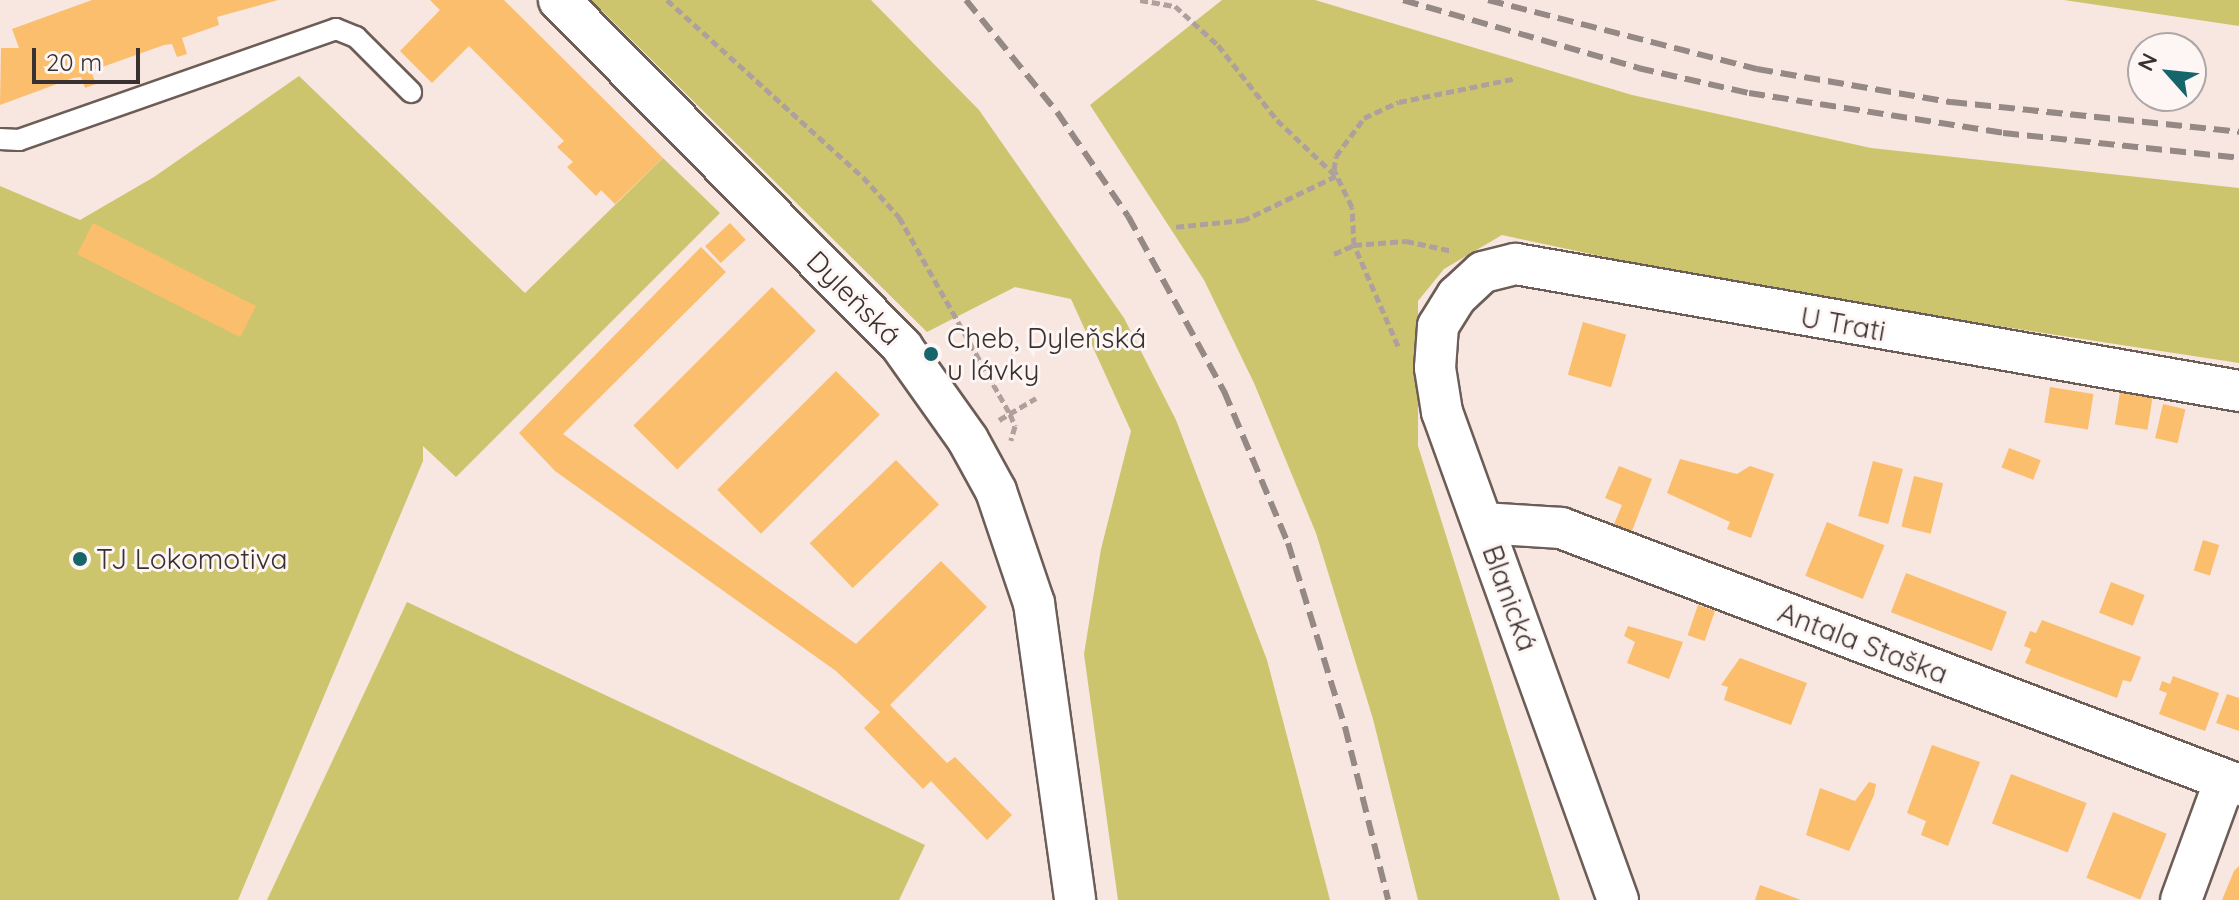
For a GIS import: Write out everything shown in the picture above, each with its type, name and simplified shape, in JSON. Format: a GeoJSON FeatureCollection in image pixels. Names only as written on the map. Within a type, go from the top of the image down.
{"type":"FeatureCollection","features":[{"type":"Feature","properties":{"kind":"street","name":"Dyleňská"},"geometry":{"type":"LineString","coordinates":[[559,0],[892,336],[920,367],[968,440],[996,491],[1037,615],[1075,900]]}},
{"type":"Feature","properties":{"kind":"street","name":"U Trati"},"geometry":{"type":"LineString","coordinates":[[1457,296],[1483,272],[1516,264],[2239,391]]}},
{"type":"Feature","properties":{"kind":"street","name":"Blanická"},"geometry":{"type":"LineString","coordinates":[[1457,296],[1438,326],[1435,368],[1442,412],[1618,900]]}},
{"type":"Feature","properties":{"kind":"street","name":"Antala Staška"},"geometry":{"type":"LineString","coordinates":[[1483,523],[1561,528],[2232,783]]}},
{"type":"Feature","properties":{"kind":"street"},"geometry":{"type":"LineString","coordinates":[[2181,900],[2232,783]]}},
{"type":"Feature","properties":{"kind":"lane"},"geometry":{"type":"LineString","coordinates":[[0,139],[19,140],[336,29],[356,37],[411,92]]}},
{"type":"Feature","properties":{"kind":"path"},"geometry":{"type":"LineString","coordinates":[[667,0],[863,177],[899,217],[1010,414],[1036,398]]}},
{"type":"Feature","properties":{"kind":"path"},"geometry":{"type":"LineString","coordinates":[[1140,0],[1175,6],[1218,45],[1277,120],[1336,176],[1352,207],[1354,245],[1404,361]]}},
{"type":"Feature","properties":{"kind":"path"},"geometry":{"type":"LineString","coordinates":[[1336,176],[1336,156],[1364,118],[1399,102],[1517,78]]}},
{"type":"Feature","properties":{"kind":"path"},"geometry":{"type":"LineString","coordinates":[[1174,227],[1244,220],[1336,176]]}},
{"type":"Feature","properties":{"kind":"path"},"geometry":{"type":"LineString","coordinates":[[1334,254],[1354,245],[1406,241],[1461,253]]}},
{"type":"Feature","properties":{"kind":"shaded area"},"geometry":{"type":"Polygon","coordinates":[[[591,0],[871,0],[979,110],[1124,318],[1176,420],[1267,660],[1330,900],[1118,900],[1084,654],[1101,549],[1131,431],[1071,299],[1015,287],[927,332],[591,0]]]}},
{"type":"Feature","properties":{"kind":"shaded area"},"geometry":{"type":"Polygon","coordinates":[[[1222,0],[1315,0],[1632,95],[1871,148],[2239,188],[2239,363],[1745,287],[1502,235],[1444,269],[1418,301],[1418,446],[1560,900],[1418,900],[1373,719],[1316,533],[1254,383],[1204,280],[1090,105],[1222,0]]]}},
{"type":"Feature","properties":{"kind":"shaded area"},"geometry":{"type":"Polygon","coordinates":[[[2064,0],[2239,0],[2239,26],[2064,0]]]}},
{"type":"Feature","properties":{"kind":"shaded area"},"geometry":{"type":"Polygon","coordinates":[[[299,76],[525,293],[663,158],[720,213],[456,477],[423,446],[423,461],[238,900],[0,900],[0,186],[80,220],[154,177],[299,76]]]}},
{"type":"Feature","properties":{"kind":"shaded area"},"geometry":{"type":"Polygon","coordinates":[[[407,602],[925,845],[899,900],[267,900],[407,602]]]}},
{"type":"Feature","properties":{"kind":"building"},"geometry":{"type":"Polygon","coordinates":[[[92,0],[278,0],[217,17],[219,25],[182,38],[187,54],[177,57],[172,44],[164,45],[91,71],[96,84],[85,88],[81,77],[73,78],[0,105],[1,48],[19,48],[12,29],[92,0]]]}},
{"type":"Feature","properties":{"kind":"building"},"geometry":{"type":"Polygon","coordinates":[[[430,0],[504,0],[663,158],[615,204],[601,190],[596,196],[567,167],[573,162],[557,147],[564,141],[469,46],[432,83],[400,51],[440,10],[430,0]]]}},
{"type":"Feature","properties":{"kind":"building"},"geometry":{"type":"Polygon","coordinates":[[[93,223],[256,306],[240,337],[77,254],[93,223]]]}},
{"type":"Feature","properties":{"kind":"building"},"geometry":{"type":"Polygon","coordinates":[[[730,223],[746,240],[721,263],[705,246],[730,223]]]}},
{"type":"Feature","properties":{"kind":"building"},"geometry":{"type":"Polygon","coordinates":[[[701,247],[726,272],[563,434],[856,644],[941,561],[987,607],[890,705],[947,763],[955,757],[1012,815],[987,840],[931,781],[923,789],[864,728],[880,712],[836,671],[555,471],[519,433],[701,247]]]}},
{"type":"Feature","properties":{"kind":"building"},"geometry":{"type":"Polygon","coordinates":[[[772,287],[816,331],[677,469],[633,426],[772,287]]]}},
{"type":"Feature","properties":{"kind":"building"},"geometry":{"type":"Polygon","coordinates":[[[1583,322],[1626,334],[1611,387],[1568,375],[1583,322]]]}},
{"type":"Feature","properties":{"kind":"building"},"geometry":{"type":"Polygon","coordinates":[[[836,371],[880,415],[761,534],[717,490],[836,371]]]}},
{"type":"Feature","properties":{"kind":"building"},"geometry":{"type":"Polygon","coordinates":[[[2050,387],[2093,394],[2088,429],[2044,423],[2050,387]]]}},
{"type":"Feature","properties":{"kind":"building"},"geometry":{"type":"Polygon","coordinates":[[[2120,392],[2153,397],[2147,430],[2115,425],[2120,392]]]}},
{"type":"Feature","properties":{"kind":"building"},"geometry":{"type":"Polygon","coordinates":[[[2163,404],[2185,409],[2178,443],[2155,438],[2163,404]]]}},
{"type":"Feature","properties":{"kind":"building"},"geometry":{"type":"Polygon","coordinates":[[[2009,448],[2041,460],[2033,480],[2001,468],[2009,448]]]}},
{"type":"Feature","properties":{"kind":"building"},"geometry":{"type":"Polygon","coordinates":[[[1680,459],[1737,474],[1750,466],[1774,474],[1751,538],[1727,529],[1730,522],[1667,493],[1680,459]]]}},
{"type":"Feature","properties":{"kind":"building"},"geometry":{"type":"Polygon","coordinates":[[[896,460],[939,505],[853,588],[810,543],[896,460]]]}},
{"type":"Feature","properties":{"kind":"building"},"geometry":{"type":"Polygon","coordinates":[[[1873,461],[1903,469],[1888,524],[1858,516],[1873,461]]]}},
{"type":"Feature","properties":{"kind":"building"},"geometry":{"type":"Polygon","coordinates":[[[1619,466],[1652,479],[1630,536],[1612,529],[1622,505],[1605,498],[1619,466]]]}},
{"type":"Feature","properties":{"kind":"building"},"geometry":{"type":"Polygon","coordinates":[[[1914,476],[1943,483],[1931,534],[1901,526],[1914,476]]]}},
{"type":"Feature","properties":{"kind":"building"},"geometry":{"type":"Polygon","coordinates":[[[1827,522],[1884,545],[1863,599],[1805,576],[1827,522]]]}},
{"type":"Feature","properties":{"kind":"building"},"geometry":{"type":"Polygon","coordinates":[[[2203,540],[2219,545],[2210,576],[2194,571],[2203,540]]]}},
{"type":"Feature","properties":{"kind":"building"},"geometry":{"type":"Polygon","coordinates":[[[1906,573],[2007,612],[1992,651],[1891,612],[1906,573]]]}},
{"type":"Feature","properties":{"kind":"building"},"geometry":{"type":"Polygon","coordinates":[[[2111,582],[2145,595],[2133,626],[2099,613],[2111,582]]]}},
{"type":"Feature","properties":{"kind":"building"},"geometry":{"type":"Polygon","coordinates":[[[1698,605],[1715,611],[1705,641],[1688,635],[1698,605]]]}},
{"type":"Feature","properties":{"kind":"building"},"geometry":{"type":"Polygon","coordinates":[[[2042,620],[2141,657],[2131,682],[2123,680],[2117,698],[2025,663],[2031,649],[2024,646],[2030,631],[2036,633],[2042,620]]]}},
{"type":"Feature","properties":{"kind":"building"},"geometry":{"type":"Polygon","coordinates":[[[1628,626],[1683,642],[1669,679],[1627,663],[1635,642],[1624,636],[1628,626]]]}},
{"type":"Feature","properties":{"kind":"building"},"geometry":{"type":"Polygon","coordinates":[[[1740,658],[1807,683],[1791,725],[1724,700],[1728,687],[1721,685],[1740,658]]]}},
{"type":"Feature","properties":{"kind":"building"},"geometry":{"type":"Polygon","coordinates":[[[2173,676],[2219,693],[2205,731],[2159,714],[2167,693],[2159,690],[2162,681],[2170,684],[2173,676]]]}},
{"type":"Feature","properties":{"kind":"building"},"geometry":{"type":"Polygon","coordinates":[[[2227,694],[2239,698],[2239,731],[2216,723],[2227,694]]]}},
{"type":"Feature","properties":{"kind":"building"},"geometry":{"type":"Polygon","coordinates":[[[1932,745],[1980,762],[1948,846],[1921,835],[1926,821],[1907,813],[1932,745]]]}},
{"type":"Feature","properties":{"kind":"building"},"geometry":{"type":"Polygon","coordinates":[[[2011,774],[2087,803],[2068,853],[1992,823],[2011,774]]]}},
{"type":"Feature","properties":{"kind":"building"},"geometry":{"type":"Polygon","coordinates":[[[1869,782],[1876,784],[1874,795],[1849,851],[1806,835],[1820,788],[1855,801],[1869,782]]]}},
{"type":"Feature","properties":{"kind":"building"},"geometry":{"type":"Polygon","coordinates":[[[2113,812],[2167,834],[2140,900],[2086,878],[2113,812]]]}},
{"type":"Feature","properties":{"kind":"building"},"geometry":{"type":"Polygon","coordinates":[[[2239,866],[2239,900],[2222,900],[2234,871],[2239,866]]]}},
{"type":"Feature","properties":{"kind":"building"},"geometry":{"type":"Polygon","coordinates":[[[1760,885],[1801,900],[1755,900],[1760,885]]]}},
{"type":"Feature","properties":{"kind":"railway"},"geometry":{"type":"LineString","coordinates":[[966,0],[1057,112],[1128,216],[1224,391],[1288,543],[1345,727],[1388,900]]}},
{"type":"Feature","properties":{"kind":"railway"},"geometry":{"type":"LineString","coordinates":[[1403,0],[1638,68],[1749,93],[2003,133],[2239,158]]}},
{"type":"Feature","properties":{"kind":"railway"},"geometry":{"type":"LineString","coordinates":[[1488,0],[1757,69],[1951,102],[2239,132]]}},
{"type":"Feature","properties":{"kind":"place","name":"Cheb, Dyleňská u lávky"},"geometry":{"type":"Point","coordinates":[931,354]}},
{"type":"Feature","properties":{"kind":"place","name":"TJ Lokomotiva"},"geometry":{"type":"Point","coordinates":[80,559]}}]}
